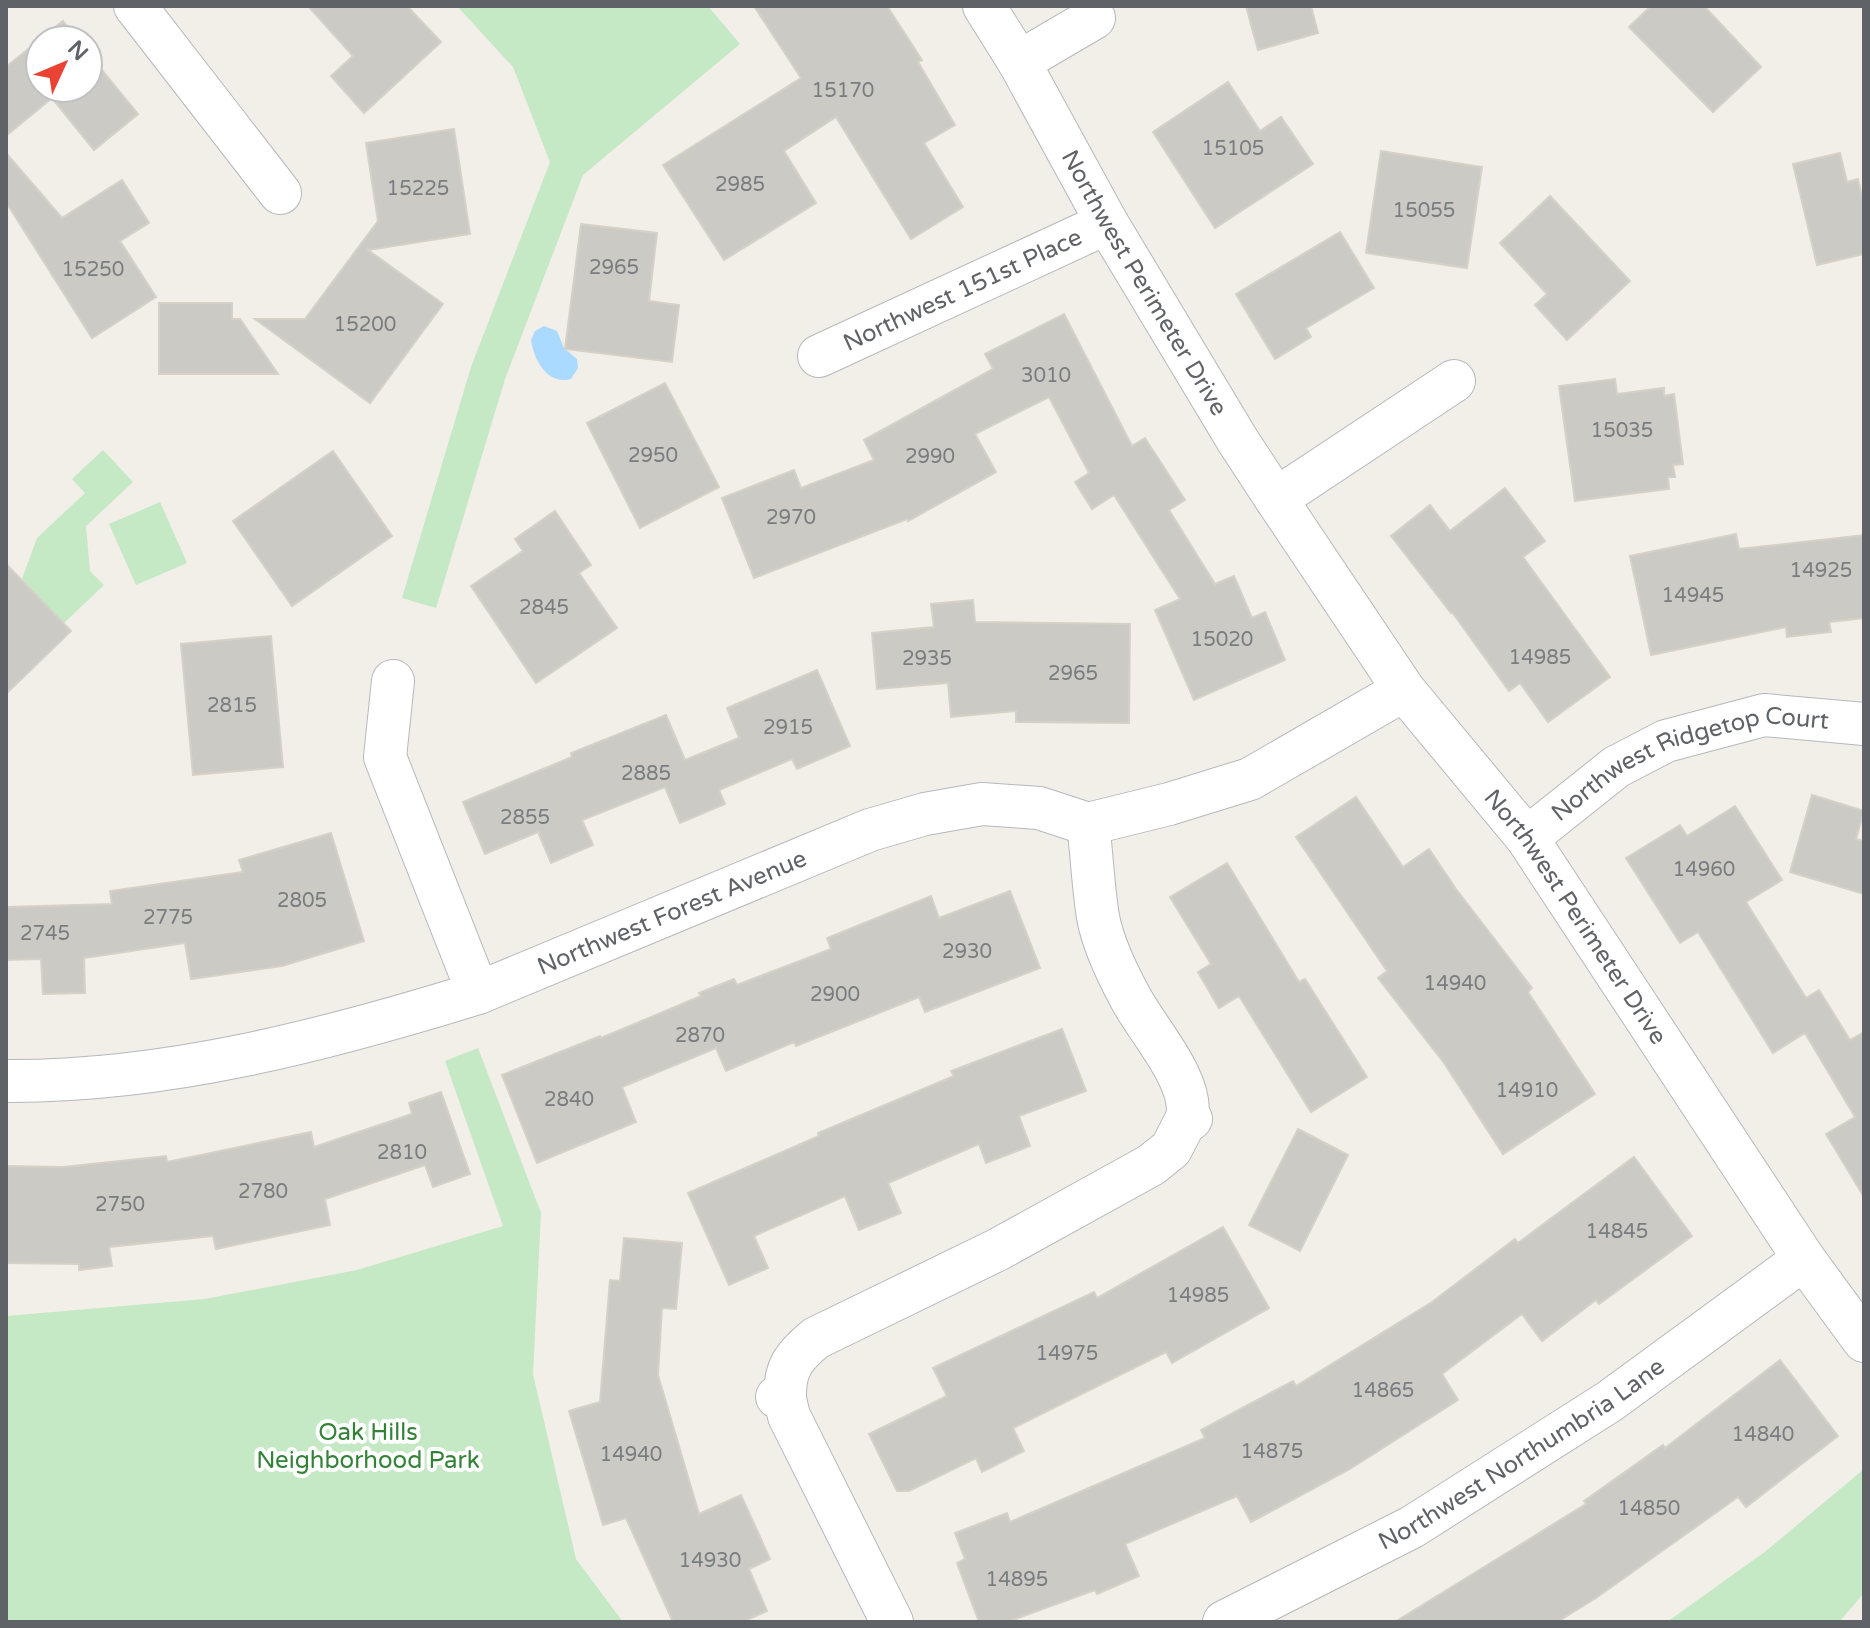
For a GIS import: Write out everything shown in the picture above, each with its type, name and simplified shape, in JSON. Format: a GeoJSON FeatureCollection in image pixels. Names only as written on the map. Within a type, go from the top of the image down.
{"type":"FeatureCollection","features":[{"type":"Feature","properties":{"kind":"street"},"geometry":{"type":"LineString","coordinates":[[135,6],[280,193]]}},
{"type":"Feature","properties":{"kind":"street","name":"Northwest Perimeter Drive"},"geometry":{"type":"LineString","coordinates":[[984,6],[1019,62],[1107,223],[1276,499],[1404,690],[1527,838],[1804,1259],[1864,1341]]}},
{"type":"Feature","properties":{"kind":"street"},"geometry":{"type":"LineString","coordinates":[[1019,62],[1094,18]]}},
{"type":"Feature","properties":{"kind":"street","name":"Northwest 151st Place"},"geometry":{"type":"LineString","coordinates":[[819,356],[1107,223]]}},
{"type":"Feature","properties":{"kind":"street"},"geometry":{"type":"LineString","coordinates":[[1276,499],[1454,381]]}},
{"type":"Feature","properties":{"kind":"street"},"geometry":{"type":"LineString","coordinates":[[393,681],[385,757],[478,993]]}},
{"type":"Feature","properties":{"kind":"street"},"geometry":{"type":"LineString","coordinates":[[892,1622],[781,1398],[794,1356],[816,1338],[997,1250],[1151,1165],[1171,1149],[1189,1118],[1185,1087],[1130,998],[1111,957],[1099,920],[1088,824],[1169,804],[1250,779],[1404,690]]}},
{"type":"Feature","properties":{"kind":"street","name":"Northwest Ridgetop Court"},"geometry":{"type":"LineString","coordinates":[[1527,838],[1616,767],[1666,741],[1764,715],[1864,724]]}},
{"type":"Feature","properties":{"kind":"street","name":"Northwest Forest Avenue"},"geometry":{"type":"LineString","coordinates":[[6,1081],[111,1078],[203,1063],[301,1041],[478,993],[870,830],[925,814],[982,804],[1039,808],[1088,824]]}},
{"type":"Feature","properties":{"kind":"street","name":"Northwest Northumbria Lane"},"geometry":{"type":"LineString","coordinates":[[1224,1622],[1412,1527],[1610,1401],[1804,1259]]}},
{"type":"Feature","properties":{"kind":"green space"},"geometry":{"type":"Polygon","coordinates":[[[457,6],[708,6],[740,44],[583,175],[505,379],[436,608],[402,598],[471,367],[550,162],[513,67],[457,6]]]}},
{"type":"Feature","properties":{"kind":"green space"},"geometry":{"type":"Polygon","coordinates":[[[103,450],[133,482],[86,526],[90,571],[104,585],[64,623],[22,579],[37,538],[85,493],[72,479],[103,450]]]}},
{"type":"Feature","properties":{"kind":"green space"},"geometry":{"type":"Polygon","coordinates":[[[160,502],[187,563],[136,585],[109,524],[160,502]]]}},
{"type":"Feature","properties":{"kind":"green space","name":"Oak Hills Neighborhood Park"},"geometry":{"type":"Polygon","coordinates":[[[478,1048],[541,1213],[533,1374],[576,1559],[623,1622],[6,1622],[6,1316],[205,1299],[357,1270],[503,1226],[445,1061],[478,1048]]]}},
{"type":"Feature","properties":{"kind":"green space"},"geometry":{"type":"Polygon","coordinates":[[[1864,1469],[1864,1593],[1839,1622],[1667,1622],[1766,1551],[1864,1469]]]}},
{"type":"Feature","properties":{"kind":"water"},"geometry":{"type":"Polygon","coordinates":[[[544,326],[557,331],[564,348],[577,359],[578,368],[571,379],[563,380],[549,375],[539,363],[531,340],[535,331],[544,326]]]}},
{"type":"Feature","properties":{"kind":"building"},"geometry":{"type":"Polygon","coordinates":[[[308,6],[407,6],[441,42],[364,113],[331,76],[353,56],[308,6]]]}},
{"type":"Feature","properties":{"kind":"building"},"geometry":{"type":"Polygon","coordinates":[[[754,6],[887,6],[922,60],[918,62],[955,125],[924,143],[963,207],[911,239],[836,117],[784,151],[816,203],[724,260],[663,165],[801,78],[754,6]]]}},
{"type":"Feature","properties":{"kind":"building"},"geometry":{"type":"Polygon","coordinates":[[[1246,6],[1311,6],[1318,33],[1258,50],[1246,6]]]}},
{"type":"Feature","properties":{"kind":"building"},"geometry":{"type":"Polygon","coordinates":[[[1651,6],[1704,6],[1761,67],[1713,112],[1629,27],[1651,6]]]}},
{"type":"Feature","properties":{"kind":"building"},"geometry":{"type":"Polygon","coordinates":[[[24,52],[24,104],[45,104],[6,136],[6,67],[24,52]]]}},
{"type":"Feature","properties":{"kind":"building"},"geometry":{"type":"Polygon","coordinates":[[[104,73],[138,114],[94,150],[57,104],[104,104],[104,73]]]}},
{"type":"Feature","properties":{"kind":"building"},"geometry":{"type":"Polygon","coordinates":[[[1228,82],[1260,131],[1281,117],[1313,164],[1215,228],[1153,132],[1228,82]]]}},
{"type":"Feature","properties":{"kind":"building"},"geometry":{"type":"Polygon","coordinates":[[[454,129],[470,234],[368,250],[443,304],[370,403],[255,319],[305,319],[378,221],[366,143],[454,129]]]}},
{"type":"Feature","properties":{"kind":"building"},"geometry":{"type":"Polygon","coordinates":[[[1381,151],[1482,167],[1467,268],[1366,253],[1381,151]]]}},
{"type":"Feature","properties":{"kind":"building"},"geometry":{"type":"Polygon","coordinates":[[[6,153],[62,218],[122,180],[149,223],[120,241],[156,297],[92,338],[6,202],[6,153]]]}},
{"type":"Feature","properties":{"kind":"building"},"geometry":{"type":"Polygon","coordinates":[[[1840,153],[1847,182],[1858,179],[1864,207],[1864,254],[1817,265],[1793,164],[1840,153]]]}},
{"type":"Feature","properties":{"kind":"building"},"geometry":{"type":"Polygon","coordinates":[[[1550,196],[1630,281],[1567,340],[1535,305],[1547,294],[1500,243],[1550,196]]]}},
{"type":"Feature","properties":{"kind":"building"},"geometry":{"type":"Polygon","coordinates":[[[581,224],[657,233],[649,301],[679,305],[672,362],[565,349],[581,224]]]}},
{"type":"Feature","properties":{"kind":"building"},"geometry":{"type":"Polygon","coordinates":[[[1340,232],[1374,288],[1306,328],[1311,337],[1275,359],[1236,294],[1340,232]]]}},
{"type":"Feature","properties":{"kind":"building"},"geometry":{"type":"Polygon","coordinates":[[[159,303],[232,303],[232,319],[240,319],[278,374],[159,374],[159,303]]]}},
{"type":"Feature","properties":{"kind":"building"},"geometry":{"type":"Polygon","coordinates":[[[1064,314],[1132,446],[1145,438],[1185,500],[1169,510],[1215,584],[1234,576],[1252,618],[1265,612],[1285,660],[1194,700],[1155,610],[1180,599],[1114,495],[1092,509],[1075,482],[1089,473],[1049,397],[975,434],[996,472],[908,521],[754,578],[722,498],[794,470],[801,488],[874,460],[864,440],[993,369],[985,354],[1064,314]]]}},
{"type":"Feature","properties":{"kind":"building"},"geometry":{"type":"Polygon","coordinates":[[[1615,379],[1617,394],[1664,388],[1664,396],[1674,394],[1683,464],[1673,465],[1675,477],[1668,477],[1669,489],[1575,501],[1559,386],[1615,379]]]}},
{"type":"Feature","properties":{"kind":"building"},"geometry":{"type":"Polygon","coordinates":[[[665,383],[719,487],[640,528],[587,423],[665,383]]]}},
{"type":"Feature","properties":{"kind":"building"},"geometry":{"type":"Polygon","coordinates":[[[333,451],[392,536],[292,606],[233,521],[333,451]]]}},
{"type":"Feature","properties":{"kind":"building"},"geometry":{"type":"Polygon","coordinates":[[[1505,488],[1545,541],[1523,557],[1610,677],[1548,722],[1520,683],[1509,691],[1452,612],[1391,536],[1430,505],[1450,531],[1505,488]]]}},
{"type":"Feature","properties":{"kind":"building"},"geometry":{"type":"Polygon","coordinates":[[[555,511],[591,565],[579,573],[617,628],[536,683],[471,586],[523,551],[515,539],[555,511]]]}},
{"type":"Feature","properties":{"kind":"building"},"geometry":{"type":"Polygon","coordinates":[[[1736,534],[1739,549],[1864,535],[1864,618],[1829,622],[1831,632],[1787,637],[1786,627],[1651,655],[1630,556],[1736,534]]]}},
{"type":"Feature","properties":{"kind":"building"},"geometry":{"type":"Polygon","coordinates":[[[6,564],[71,631],[6,694],[6,564]]]}},
{"type":"Feature","properties":{"kind":"building"},"geometry":{"type":"Polygon","coordinates":[[[973,600],[975,622],[1130,624],[1129,723],[1016,722],[1016,711],[951,717],[948,683],[877,689],[872,633],[934,627],[931,604],[973,600]]]}},
{"type":"Feature","properties":{"kind":"building"},"geometry":{"type":"Polygon","coordinates":[[[271,636],[283,767],[193,775],[181,644],[271,636]]]}},
{"type":"Feature","properties":{"kind":"building"},"geometry":{"type":"Polygon","coordinates":[[[817,670],[850,746],[797,769],[792,759],[719,790],[725,804],[680,823],[665,787],[582,820],[593,845],[551,863],[538,832],[485,854],[463,802],[572,757],[571,753],[666,715],[685,760],[739,738],[727,708],[817,670]]]}},
{"type":"Feature","properties":{"kind":"building"},"geometry":{"type":"Polygon","coordinates":[[[1812,795],[1864,811],[1856,839],[1864,841],[1864,894],[1790,872],[1812,795]]]}},
{"type":"Feature","properties":{"kind":"building"},"geometry":{"type":"Polygon","coordinates":[[[1356,797],[1403,867],[1429,849],[1532,988],[1528,992],[1595,1094],[1503,1154],[1444,1063],[1378,978],[1387,971],[1296,837],[1356,797]]]}},
{"type":"Feature","properties":{"kind":"building"},"geometry":{"type":"Polygon","coordinates":[[[1735,806],[1782,880],[1746,902],[1806,998],[1819,990],[1850,1040],[1864,1032],[1864,1197],[1826,1134],[1855,1117],[1805,1033],[1773,1053],[1698,932],[1680,943],[1626,858],[1680,825],[1687,836],[1735,806]]]}},
{"type":"Feature","properties":{"kind":"building"},"geometry":{"type":"Polygon","coordinates":[[[331,833],[364,941],[282,966],[191,979],[185,943],[84,958],[85,993],[43,994],[41,959],[6,960],[6,907],[112,904],[110,891],[243,872],[239,860],[331,833]]]}},
{"type":"Feature","properties":{"kind":"building"},"geometry":{"type":"Polygon","coordinates":[[[1227,863],[1299,982],[1305,979],[1367,1077],[1311,1112],[1239,996],[1219,1008],[1198,972],[1211,964],[1170,897],[1227,863]]]}},
{"type":"Feature","properties":{"kind":"building"},"geometry":{"type":"Polygon","coordinates":[[[1010,891],[1040,968],[925,1012],[919,997],[796,1046],[794,1042],[726,1071],[716,1048],[622,1087],[636,1122],[537,1163],[502,1075],[601,1038],[734,979],[737,985],[831,949],[827,938],[931,896],[939,918],[1010,891]]]}},
{"type":"Feature","properties":{"kind":"building"},"geometry":{"type":"Polygon","coordinates":[[[1062,1029],[1086,1091],[1019,1116],[1030,1146],[986,1163],[979,1144],[888,1183],[901,1213],[859,1230],[845,1196],[754,1236],[768,1268],[729,1285],[688,1193],[819,1136],[818,1133],[954,1076],[951,1071],[1062,1029]]]}},
{"type":"Feature","properties":{"kind":"building"},"geometry":{"type":"Polygon","coordinates":[[[441,1092],[470,1174],[433,1187],[425,1165],[325,1199],[330,1225],[216,1249],[213,1236],[109,1247],[112,1266],[79,1270],[79,1264],[6,1263],[6,1166],[63,1167],[166,1156],[167,1162],[311,1132],[314,1147],[412,1114],[409,1103],[441,1092]]]}},
{"type":"Feature","properties":{"kind":"building"},"geometry":{"type":"Polygon","coordinates":[[[1298,1129],[1348,1155],[1300,1251],[1249,1225],[1298,1129]]]}},
{"type":"Feature","properties":{"kind":"building"},"geometry":{"type":"Polygon","coordinates":[[[1634,1157],[1692,1236],[1599,1304],[1596,1300],[1542,1341],[1522,1314],[1442,1374],[1458,1400],[1350,1469],[1251,1522],[1237,1496],[1125,1544],[1139,1576],[1097,1594],[1095,1590],[1007,1622],[979,1622],[957,1563],[965,1559],[955,1533],[1007,1513],[1010,1522],[1205,1438],[1201,1430],[1293,1381],[1296,1386],[1432,1302],[1515,1239],[1518,1243],[1634,1157]]]}},
{"type":"Feature","properties":{"kind":"building"},"geometry":{"type":"Polygon","coordinates":[[[1223,1227],[1269,1308],[1172,1363],[1166,1352],[1013,1428],[1024,1451],[982,1472],[976,1458],[909,1491],[897,1491],[869,1434],[947,1396],[933,1368],[1094,1292],[1097,1298],[1223,1227]]]}},
{"type":"Feature","properties":{"kind":"building"},"geometry":{"type":"Polygon","coordinates":[[[624,1238],[682,1243],[676,1309],[662,1308],[658,1375],[699,1514],[741,1495],[770,1559],[749,1569],[767,1611],[742,1622],[673,1622],[626,1518],[603,1525],[569,1411],[600,1402],[610,1280],[620,1281],[624,1238]]]}},
{"type":"Feature","properties":{"kind":"building"},"geometry":{"type":"Polygon","coordinates":[[[1780,1360],[1838,1436],[1746,1507],[1738,1497],[1596,1598],[1557,1622],[1395,1622],[1586,1504],[1584,1501],[1663,1445],[1665,1448],[1780,1360]]]}}]}
